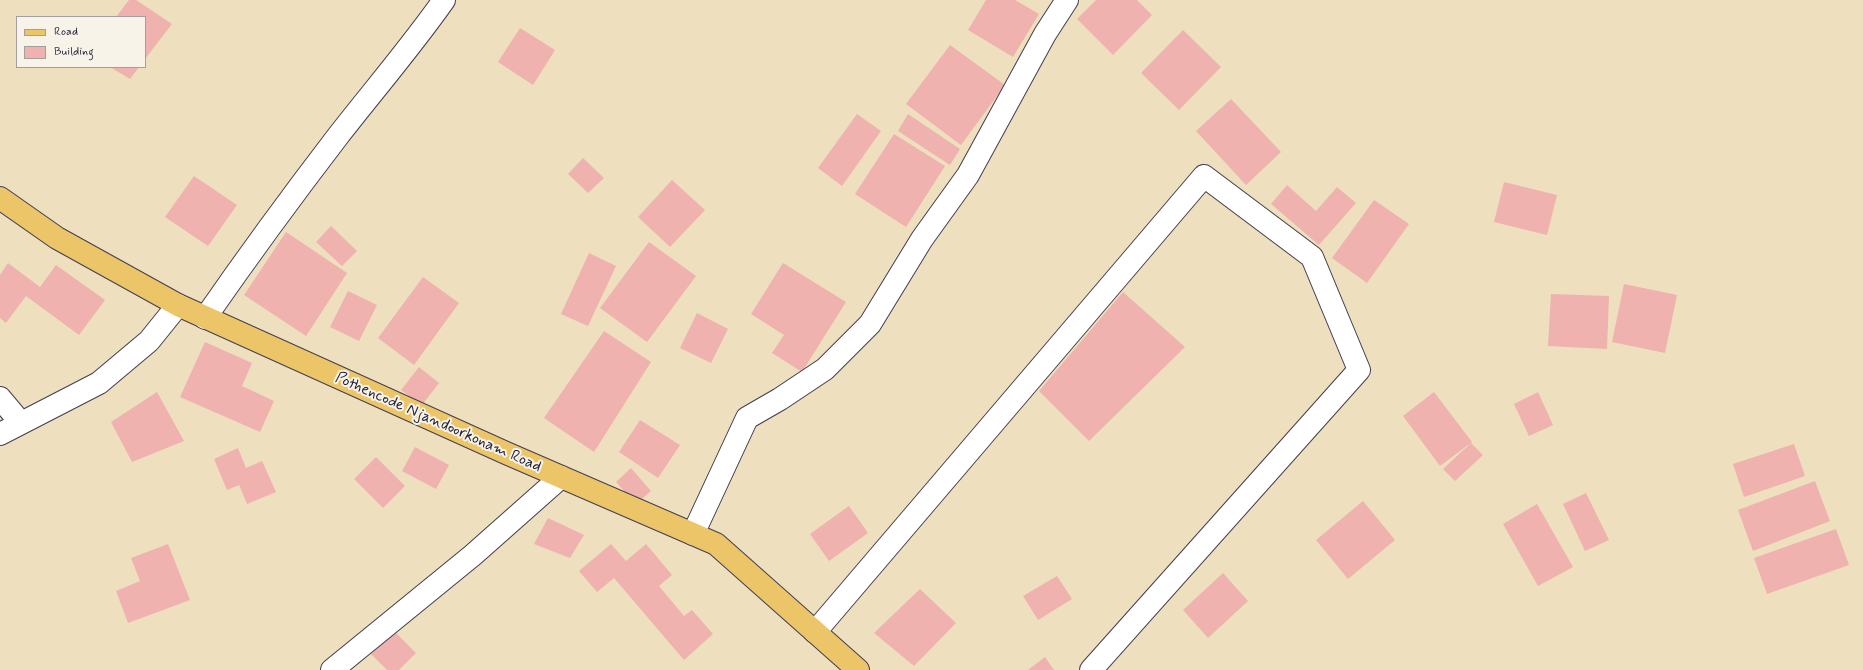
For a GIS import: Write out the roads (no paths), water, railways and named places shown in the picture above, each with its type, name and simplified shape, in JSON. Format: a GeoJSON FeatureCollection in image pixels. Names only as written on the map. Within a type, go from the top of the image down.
{"type":"FeatureCollection","features":[{"type":"Feature","properties":{"kind":"main road","name":"Pothencode Njandoorkonam Road"},"geometry":{"type":"LineString","coordinates":[[0,198],[58,238],[178,305],[561,477],[716,544],[858,670]]}},
{"type":"Feature","properties":{"kind":"street"},"geometry":{"type":"LineString","coordinates":[[205,318],[258,243],[338,137],[423,30],[444,0]]}},
{"type":"Feature","properties":{"kind":"street"},"geometry":{"type":"LineString","coordinates":[[693,534],[748,418],[780,400],[825,369],[870,324],[922,239],[968,175],[1046,34],[1067,0]]}},
{"type":"Feature","properties":{"kind":"street"},"geometry":{"type":"LineString","coordinates":[[815,632],[1204,176],[1312,257],[1359,370],[1091,670]]}},
{"type":"Feature","properties":{"kind":"street"},"geometry":{"type":"LineString","coordinates":[[0,434],[99,383],[149,341],[178,305]]}},
{"type":"Feature","properties":{"kind":"street"},"geometry":{"type":"LineString","coordinates":[[0,398],[21,423]]}},
{"type":"Feature","properties":{"kind":"street"},"geometry":{"type":"LineString","coordinates":[[332,670],[473,554],[561,477]]}}]}
